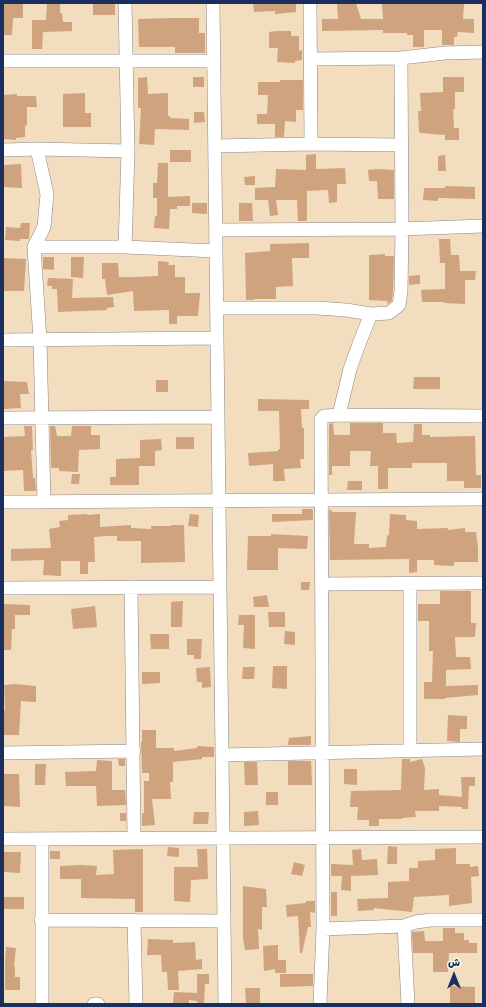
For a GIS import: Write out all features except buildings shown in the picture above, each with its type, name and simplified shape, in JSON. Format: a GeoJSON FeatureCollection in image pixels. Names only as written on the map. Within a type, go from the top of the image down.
{"type":"FeatureCollection","features":[{"type":"Feature","properties":{"kind":"street"},"geometry":{"type":"LineString","coordinates":[[125,3],[128,151],[125,247]]}},
{"type":"Feature","properties":{"kind":"street"},"geometry":{"type":"LineString","coordinates":[[213,3],[226,1004]]}},
{"type":"Feature","properties":{"kind":"street"},"geometry":{"type":"LineString","coordinates":[[310,3],[312,144]]}},
{"type":"Feature","properties":{"kind":"street"},"geometry":{"type":"LineString","coordinates":[[311,59],[400,58],[438,53],[483,52]]}},
{"type":"Feature","properties":{"kind":"street"},"geometry":{"type":"LineString","coordinates":[[217,308],[317,308],[346,310],[371,314],[389,313],[398,305],[401,292],[402,228],[400,58]]}},
{"type":"Feature","properties":{"kind":"street"},"geometry":{"type":"LineString","coordinates":[[3,61],[214,61]]}},
{"type":"Feature","properties":{"kind":"street"},"geometry":{"type":"LineString","coordinates":[[215,146],[312,144],[401,145]]}},
{"type":"Feature","properties":{"kind":"street"},"geometry":{"type":"LineString","coordinates":[[3,150],[37,149],[128,151]]}},
{"type":"Feature","properties":{"kind":"street"},"geometry":{"type":"LineString","coordinates":[[37,149],[47,194],[44,227],[34,247],[40,340],[44,502]]}},
{"type":"Feature","properties":{"kind":"street"},"geometry":{"type":"LineString","coordinates":[[216,230],[483,226]]}},
{"type":"Feature","properties":{"kind":"street"},"geometry":{"type":"LineString","coordinates":[[34,247],[125,247],[216,251]]}},
{"type":"Feature","properties":{"kind":"street"},"geometry":{"type":"LineString","coordinates":[[339,415],[350,369],[358,344],[371,314]]}},
{"type":"Feature","properties":{"kind":"street"},"geometry":{"type":"LineString","coordinates":[[3,340],[217,338]]}},
{"type":"Feature","properties":{"kind":"street"},"geometry":{"type":"LineString","coordinates":[[320,1004],[322,929],[321,419],[324,416],[339,415],[483,416]]}},
{"type":"Feature","properties":{"kind":"street"},"geometry":{"type":"LineString","coordinates":[[3,418],[218,417]]}},
{"type":"Feature","properties":{"kind":"street"},"geometry":{"type":"LineString","coordinates":[[3,502],[483,499]]}},
{"type":"Feature","properties":{"kind":"street"},"geometry":{"type":"LineString","coordinates":[[322,584],[483,584]]}},
{"type":"Feature","properties":{"kind":"street"},"geometry":{"type":"LineString","coordinates":[[410,584],[410,751]]}},
{"type":"Feature","properties":{"kind":"street"},"geometry":{"type":"LineString","coordinates":[[131,587],[134,838]]}},
{"type":"Feature","properties":{"kind":"street"},"geometry":{"type":"LineString","coordinates":[[3,588],[220,587]]}},
{"type":"Feature","properties":{"kind":"street"},"geometry":{"type":"LineString","coordinates":[[222,755],[483,750]]}},
{"type":"Feature","properties":{"kind":"street"},"geometry":{"type":"LineString","coordinates":[[3,753],[134,751]]}},
{"type":"Feature","properties":{"kind":"street"},"geometry":{"type":"LineString","coordinates":[[3,839],[483,837]]}},
{"type":"Feature","properties":{"kind":"street"},"geometry":{"type":"LineString","coordinates":[[42,839],[42,1004]]}},
{"type":"Feature","properties":{"kind":"street"},"geometry":{"type":"LineString","coordinates":[[41,920],[224,921]]}},
{"type":"Feature","properties":{"kind":"street"},"geometry":{"type":"LineString","coordinates":[[134,920],[136,1004]]}},
{"type":"Feature","properties":{"kind":"street"},"geometry":{"type":"LineString","coordinates":[[322,929],[404,926],[416,922],[431,920],[483,920]]}},
{"type":"Feature","properties":{"kind":"street"},"geometry":{"type":"LineString","coordinates":[[404,926],[408,1004]]}}]}
